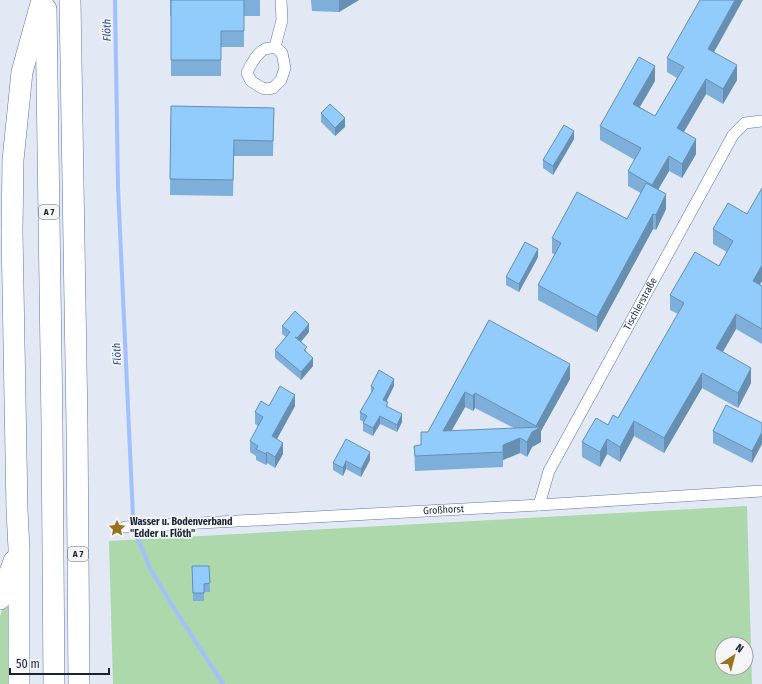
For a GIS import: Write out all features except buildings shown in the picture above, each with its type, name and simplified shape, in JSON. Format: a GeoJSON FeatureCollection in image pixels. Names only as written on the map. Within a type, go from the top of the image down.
{"type":"FeatureCollection","features":[{"type":"Feature","properties":{"kind":"highway"},"geometry":{"type":"LineString","coordinates":[[19,684],[19,550],[12,247],[13,160],[22,72],[42,0]]}},
{"type":"Feature","properties":{"kind":"highway","name":"A 7"},"geometry":{"type":"LineString","coordinates":[[46,0],[54,684]]}},
{"type":"Feature","properties":{"kind":"highway","name":"A 7"},"geometry":{"type":"LineString","coordinates":[[70,0],[77,408],[79,684]]}},
{"type":"Feature","properties":{"kind":"highway"},"geometry":{"type":"LineString","coordinates":[[0,599],[19,550]]}},
{"type":"Feature","properties":{"kind":"street"},"geometry":{"type":"LineString","coordinates":[[275,47],[282,20],[281,0]]}},
{"type":"Feature","properties":{"kind":"street","name":"Tischlerstraße"},"geometry":{"type":"LineString","coordinates":[[540,505],[549,471],[733,135],[745,123],[762,121]]}},
{"type":"Feature","properties":{"kind":"street","name":"Großhorst"},"geometry":{"type":"LineString","coordinates":[[127,527],[540,505],[762,491]]}},
{"type":"Feature","properties":{"kind":"green space"},"geometry":{"type":"Polygon","coordinates":[[[747,506],[751,636],[714,636],[714,676],[752,676],[752,684],[113,684],[109,541],[747,506]]]}},
{"type":"Feature","properties":{"kind":"green space"},"geometry":{"type":"Polygon","coordinates":[[[7,596],[9,596],[10,684],[0,684],[0,616],[7,596]]]}},
{"type":"Feature","properties":{"kind":"waterway","name":"Flöth"},"geometry":{"type":"LineString","coordinates":[[115,0],[118,187],[133,517],[137,537],[150,568],[223,684]]}},
{"type":"Feature","properties":{"kind":"place","name":"Wasser u. Bodenverband \"Edder u. Flöth\""},"geometry":{"type":"Point","coordinates":[117,528]}}]}
